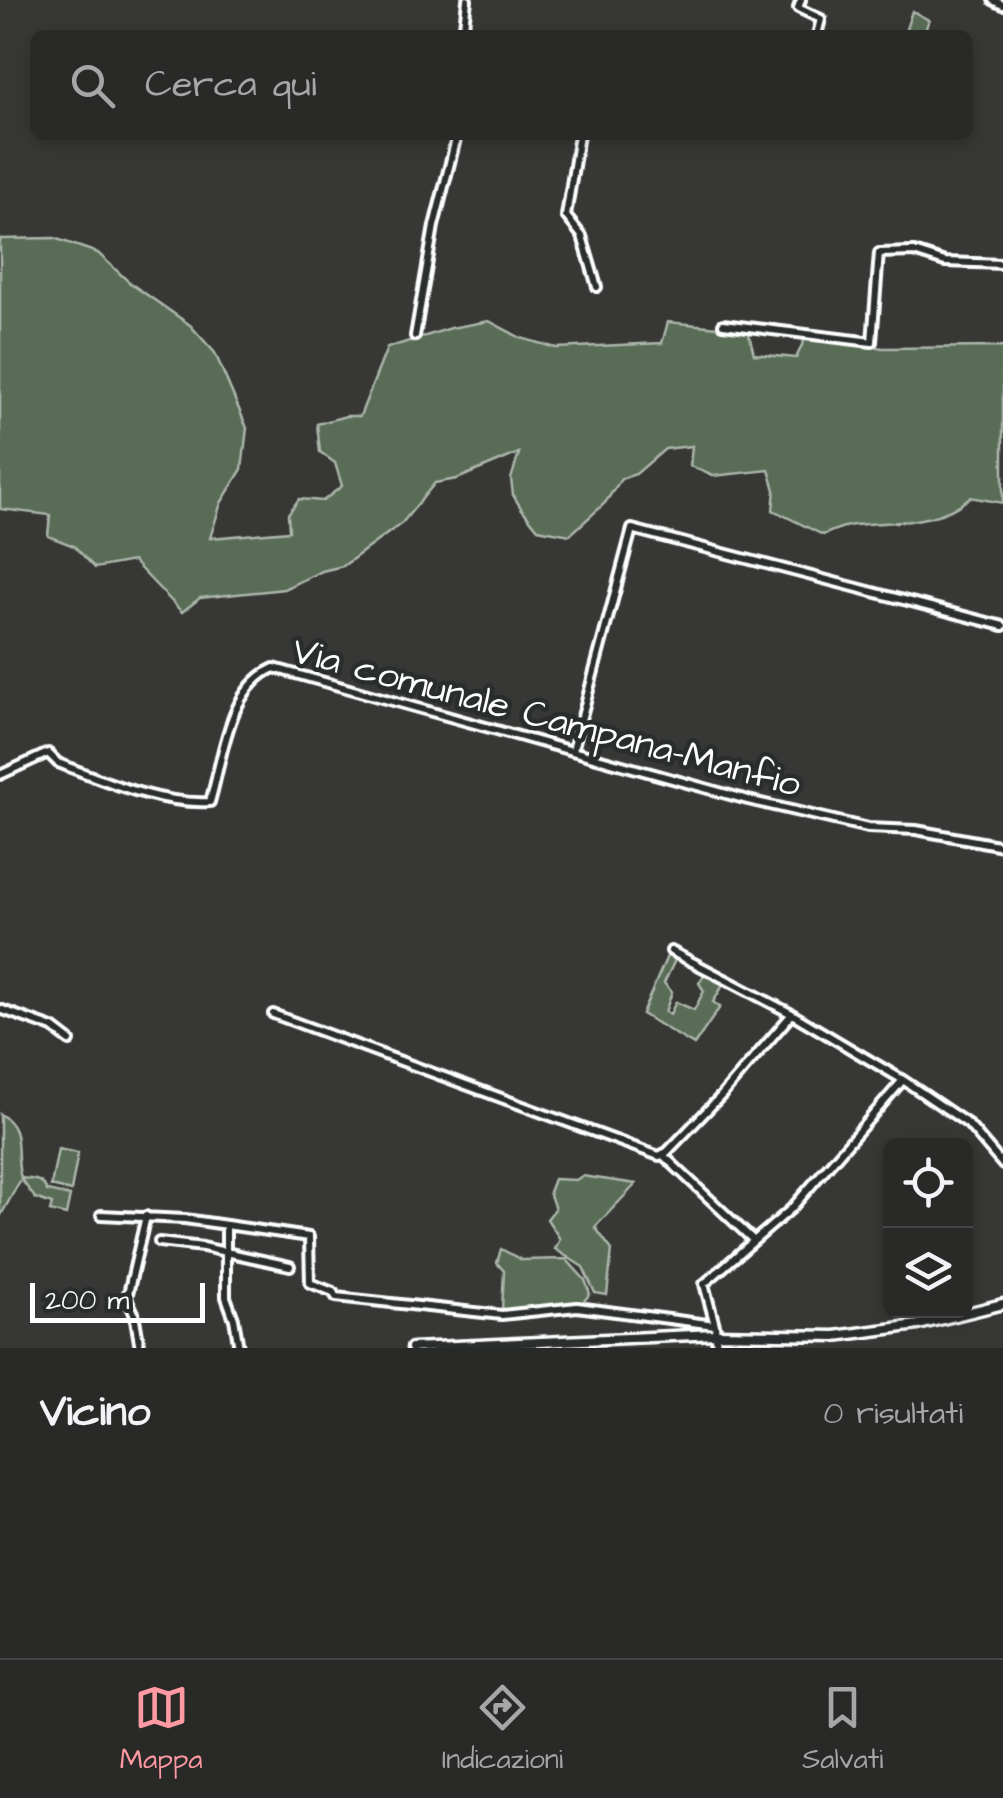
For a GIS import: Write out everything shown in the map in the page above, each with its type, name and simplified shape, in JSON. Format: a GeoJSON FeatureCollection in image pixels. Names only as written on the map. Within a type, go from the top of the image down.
{"type":"FeatureCollection","features":[{"type":"Feature","properties":{"kind":"street"},"geometry":{"type":"LineString","coordinates":[[463,30],[467,0]]}},
{"type":"Feature","properties":{"kind":"street"},"geometry":{"type":"LineString","coordinates":[[801,0],[798,8],[821,19],[818,30]]}},
{"type":"Feature","properties":{"kind":"street"},"geometry":{"type":"LineString","coordinates":[[993,0],[1003,5]]}},
{"type":"Feature","properties":{"kind":"street"},"geometry":{"type":"LineString","coordinates":[[415,336],[434,226],[456,140]]}},
{"type":"Feature","properties":{"kind":"street"},"geometry":{"type":"LineString","coordinates":[[578,140],[566,216],[582,236],[597,286]]}},
{"type":"Feature","properties":{"kind":"street"},"geometry":{"type":"LineString","coordinates":[[723,324],[872,342],[879,253],[914,252],[945,262],[1003,264]]}},
{"type":"Feature","properties":{"kind":"street"},"geometry":{"type":"LineString","coordinates":[[574,750],[632,529],[1003,626]]}},
{"type":"Feature","properties":{"kind":"street","name":"Via comunale Campana-Manfio"},"geometry":{"type":"LineString","coordinates":[[0,775],[48,753],[58,763],[167,799],[210,802],[239,699],[274,668],[748,800],[868,828],[916,830],[1003,846]]}},
{"type":"Feature","properties":{"kind":"street"},"geometry":{"type":"LineString","coordinates":[[671,952],[792,1014],[902,1080],[968,1124],[1003,1165]]}},
{"type":"Feature","properties":{"kind":"street"},"geometry":{"type":"LineString","coordinates":[[0,1008],[52,1028],[70,1041]]}},
{"type":"Feature","properties":{"kind":"street"},"geometry":{"type":"LineString","coordinates":[[273,1014],[663,1156],[754,1241]]}},
{"type":"Feature","properties":{"kind":"street"},"geometry":{"type":"LineString","coordinates":[[663,1156],[792,1014]]}},
{"type":"Feature","properties":{"kind":"street"},"geometry":{"type":"LineString","coordinates":[[717,1348],[704,1284],[791,1209],[902,1080]]}},
{"type":"Feature","properties":{"kind":"street"},"geometry":{"type":"LineString","coordinates":[[101,1215],[146,1216],[309,1238],[310,1283],[336,1297],[502,1315],[577,1307],[716,1330]]}},
{"type":"Feature","properties":{"kind":"street"},"geometry":{"type":"LineString","coordinates":[[140,1348],[128,1298],[146,1216]]}},
{"type":"Feature","properties":{"kind":"street"},"geometry":{"type":"LineString","coordinates":[[226,1225],[226,1296],[238,1348]]}},
{"type":"Feature","properties":{"kind":"street"},"geometry":{"type":"LineString","coordinates":[[160,1242],[290,1266]]}},
{"type":"Feature","properties":{"kind":"street"},"geometry":{"type":"LineString","coordinates":[[412,1348],[716,1330],[835,1336],[918,1325],[1003,1304]]}},
{"type":"Feature","properties":{"kind":"green space"},"geometry":{"type":"Polygon","coordinates":[[[912,11],[929,20],[925,30],[906,30],[912,11]]]}},
{"type":"Feature","properties":{"kind":"green space"},"geometry":{"type":"Polygon","coordinates":[[[54,238],[98,253],[130,283],[190,325],[215,353],[247,428],[242,469],[221,503],[210,538],[289,531],[288,514],[299,499],[323,501],[342,486],[335,463],[320,452],[317,424],[360,416],[387,348],[489,321],[521,338],[556,348],[662,343],[668,322],[748,330],[754,354],[796,358],[806,337],[883,348],[1003,347],[1003,503],[970,497],[945,513],[930,517],[850,526],[823,535],[773,510],[775,490],[769,470],[713,476],[690,466],[692,446],[665,449],[636,474],[621,479],[605,503],[570,535],[538,529],[521,508],[513,495],[511,479],[519,453],[457,479],[435,483],[402,523],[343,566],[284,589],[200,598],[182,612],[133,561],[95,568],[74,546],[48,536],[50,515],[0,509],[0,239],[54,238]]]}},
{"type":"Feature","properties":{"kind":"green space"},"geometry":{"type":"Polygon","coordinates":[[[668,954],[676,958],[664,983],[672,992],[665,1012],[670,1014],[676,1002],[694,1010],[704,991],[699,983],[706,972],[725,982],[713,1002],[720,1007],[694,1045],[642,1014],[668,954]]]}},
{"type":"Feature","properties":{"kind":"green space"},"geometry":{"type":"Polygon","coordinates":[[[0,1114],[16,1134],[21,1178],[37,1180],[47,1191],[70,1196],[66,1215],[50,1211],[52,1204],[35,1198],[21,1179],[0,1217],[0,1114]]]}},
{"type":"Feature","properties":{"kind":"green space"},"geometry":{"type":"Polygon","coordinates":[[[58,1149],[78,1153],[71,1191],[51,1186],[58,1149]]]}},
{"type":"Feature","properties":{"kind":"green space"},"geometry":{"type":"Polygon","coordinates":[[[582,1176],[636,1184],[595,1227],[612,1250],[607,1295],[595,1293],[583,1267],[555,1249],[560,1239],[547,1219],[555,1209],[549,1192],[554,1179],[576,1180],[582,1176]]]}},
{"type":"Feature","properties":{"kind":"green space"},"geometry":{"type":"Polygon","coordinates":[[[501,1249],[522,1260],[566,1259],[585,1280],[590,1294],[582,1303],[502,1310],[504,1271],[497,1263],[501,1249]]]}}]}
